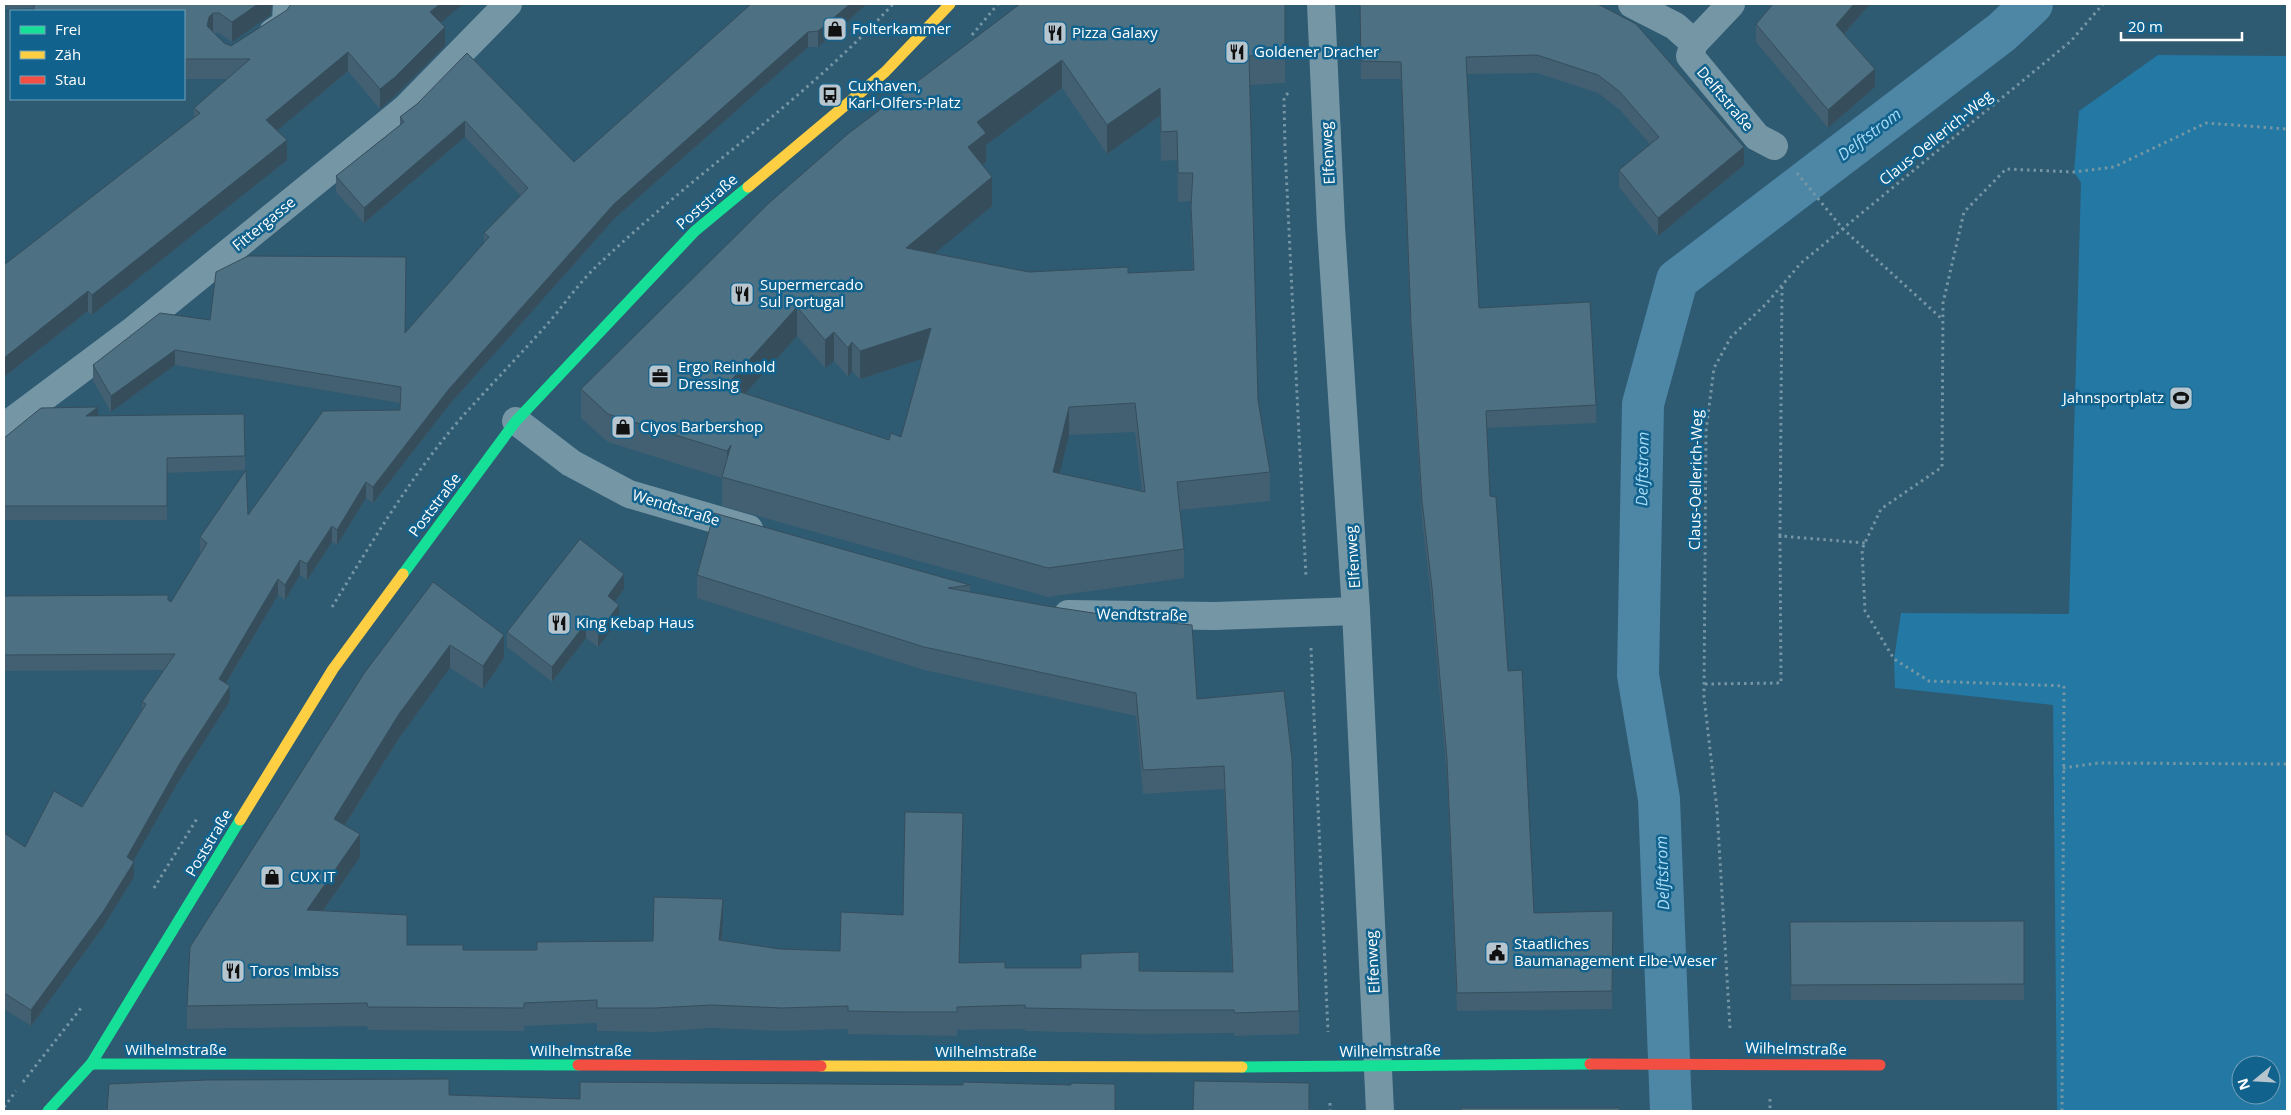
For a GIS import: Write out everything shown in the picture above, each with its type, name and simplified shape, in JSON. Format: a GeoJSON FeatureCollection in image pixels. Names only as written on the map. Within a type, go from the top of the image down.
{"type":"FeatureCollection","features":[{"type":"Feature","properties":{"kind":"street","name":"Fittergasse"},"geometry":{"type":"LineString","coordinates":[[4,427],[131,332],[406,108],[508,4]]}},
{"type":"Feature","properties":{"kind":"street","name":"Poststraße"},"geometry":{"type":"LineString","coordinates":[[48,1111],[91,1064],[333,670],[516,420],[695,231],[885,72],[950,4]]}},
{"type":"Feature","properties":{"kind":"street","name":"Elfenweg"},"geometry":{"type":"LineString","coordinates":[[1321,4],[1332,227],[1356,611],[1380,1111]]}},
{"type":"Feature","properties":{"kind":"street"},"geometry":{"type":"LineString","coordinates":[[1632,4],[1675,26],[1694,43],[1731,4]]}},
{"type":"Feature","properties":{"kind":"street","name":"Delftstraße"},"geometry":{"type":"LineString","coordinates":[[1694,43],[1690,56],[1696,65],[1757,137],[1774,146]]}},
{"type":"Feature","properties":{"kind":"street","name":"Wendtstraße"},"geometry":{"type":"LineString","coordinates":[[516,420],[571,463],[629,494],[771,536]]}},
{"type":"Feature","properties":{"kind":"street","name":"Wendtstraße"},"geometry":{"type":"LineString","coordinates":[[1043,612],[1051,614],[1215,616],[1356,611]]}},
{"type":"Feature","properties":{"kind":"street","name":"Wilhelmstraße"},"geometry":{"type":"LineString","coordinates":[[91,1064],[1329,1067],[1378,1065],[1732,1063],[1880,1065]]}},
{"type":"Feature","properties":{"kind":"lane"},"geometry":{"type":"LineString","coordinates":[[256,38],[281,21],[282,4]]}},
{"type":"Feature","properties":{"kind":"path"},"geometry":{"type":"LineString","coordinates":[[969,38],[977,32],[998,4]]}},
{"type":"Feature","properties":{"kind":"path","name":"Claus-Oellerich-Weg"},"geometry":{"type":"LineString","coordinates":[[1732,1063],[1717,810],[1704,697],[1706,431],[1714,368],[1731,337],[1766,304],[1800,263],[2071,41],[2103,4]]}},
{"type":"Feature","properties":{"kind":"path"},"geometry":{"type":"LineString","coordinates":[[1292,88],[1284,98],[1285,135],[1301,512],[1316,716],[1330,1111]]}},
{"type":"Feature","properties":{"kind":"path"},"geometry":{"type":"LineString","coordinates":[[2062,1111],[2064,686],[1929,681],[1894,659],[1865,611],[1862,549],[1881,509],[1942,467],[1943,303],[1964,212],[2006,169],[2074,172],[2114,167],[2206,123],[2287,129]]}},
{"type":"Feature","properties":{"kind":"path"},"geometry":{"type":"LineString","coordinates":[[1774,146],[1843,229],[1943,320]]}},
{"type":"Feature","properties":{"kind":"path"},"geometry":{"type":"LineString","coordinates":[[1705,684],[1781,684],[1782,286]]}},
{"type":"Feature","properties":{"kind":"path"},"geometry":{"type":"LineString","coordinates":[[1780,536],[1865,543]]}},
{"type":"Feature","properties":{"kind":"path"},"geometry":{"type":"LineString","coordinates":[[2063,768],[2098,762],[2287,764]]}},
{"type":"Feature","properties":{"kind":"path"},"geometry":{"type":"LineString","coordinates":[[1732,1063],[1770,1096],[1770,1111]]}},
{"type":"Feature","properties":{"kind":"shaded area","name":"Jahnsportplatz"},"geometry":{"type":"Polygon","coordinates":[[[2158,55],[2287,56],[2287,1111],[2057,1111],[2053,705],[1895,688],[1894,659],[1901,613],[2069,614],[2081,183],[2074,172],[2079,111],[2158,55]]]}},
{"type":"Feature","properties":{"kind":"building"},"geometry":{"type":"Polygon","coordinates":[[[34,4],[258,4],[232,22],[219,13],[213,13],[209,17],[207,26],[224,43],[231,46],[287,10],[291,4],[440,4],[430,12],[445,27],[395,77],[380,89],[348,52],[266,120],[287,140],[92,295],[88,291],[4,358],[4,265],[200,113],[194,108],[250,59],[185,59],[185,10],[34,10],[34,4]]]}},
{"type":"Feature","properties":{"kind":"building"},"geometry":{"type":"Polygon","coordinates":[[[751,4],[850,4],[818,31],[808,32],[614,204],[449,389],[373,487],[366,482],[337,530],[332,526],[307,564],[300,560],[285,585],[278,579],[219,679],[230,686],[180,763],[127,857],[134,862],[103,912],[31,1010],[4,993],[4,833],[25,847],[54,791],[82,807],[146,704],[142,702],[175,654],[4,655],[4,596],[168,595],[168,600],[171,602],[207,543],[200,537],[246,470],[248,515],[323,411],[400,410],[401,387],[175,350],[111,396],[93,365],[160,313],[210,320],[216,272],[248,256],[406,257],[405,333],[489,237],[484,233],[528,188],[465,121],[364,208],[336,176],[404,122],[400,117],[417,104],[467,53],[574,162],[751,4]]]}},
{"type":"Feature","properties":{"kind":"building"},"geometry":{"type":"Polygon","coordinates":[[[1020,4],[1285,4],[1285,54],[1249,56],[1258,400],[1270,472],[1177,482],[1184,549],[1048,568],[722,477],[731,445],[727,451],[608,414],[581,389],[769,203],[849,133],[1020,4]],[[1062,60],[977,122],[986,133],[968,147],[992,177],[906,248],[1029,272],[1128,267],[1128,273],[1194,270],[1191,206],[1193,173],[1178,173],[1177,131],[1161,132],[1160,88],[1107,125],[1062,60]],[[797,307],[725,387],[889,440],[891,433],[901,437],[931,328],[860,351],[852,342],[848,348],[834,332],[825,340],[797,307]],[[1135,403],[1069,407],[1053,472],[1145,492],[1135,403]]]}},
{"type":"Feature","properties":{"kind":"building"},"geometry":{"type":"Polygon","coordinates":[[[1360,4],[1600,5],[1636,24],[1744,147],[1658,218],[1619,170],[1659,137],[1619,91],[1598,75],[1537,55],[1466,57],[1479,308],[1590,302],[1596,405],[1486,411],[1490,496],[1496,497],[1508,671],[1522,670],[1534,913],[1613,911],[1612,991],[1457,993],[1447,759],[1432,588],[1422,501],[1411,324],[1401,62],[1361,61],[1360,4]]]}},
{"type":"Feature","properties":{"kind":"building"},"geometry":{"type":"Polygon","coordinates":[[[1773,4],[1854,4],[1836,25],[1875,69],[1828,110],[1756,24],[1773,4]]]}},
{"type":"Feature","properties":{"kind":"building"},"geometry":{"type":"Polygon","coordinates":[[[98,407],[86,416],[244,414],[245,456],[167,458],[167,506],[4,506],[4,438],[41,408],[98,407]]]}},
{"type":"Feature","properties":{"kind":"building"},"geometry":{"type":"Polygon","coordinates":[[[714,513],[970,585],[948,588],[1047,606],[1146,621],[1192,625],[1197,699],[1284,691],[1292,759],[1299,1011],[1234,1013],[1234,1010],[1025,1008],[1025,1005],[957,1007],[957,1012],[848,1011],[848,1006],[782,1008],[712,1005],[655,1008],[597,1008],[597,1000],[524,1003],[524,1008],[368,1007],[367,1003],[187,1006],[190,947],[365,672],[433,582],[504,635],[483,666],[450,645],[399,714],[334,819],[360,834],[307,910],[407,915],[407,945],[463,945],[463,950],[537,950],[537,942],[653,941],[654,897],[723,899],[719,940],[780,949],[840,951],[841,912],[903,915],[905,812],[963,813],[959,963],[1005,962],[1005,968],[1081,968],[1081,954],[1139,952],[1139,971],[1233,972],[1224,766],[1143,770],[1136,693],[924,647],[697,575],[714,513]]]}},
{"type":"Feature","properties":{"kind":"building"},"geometry":{"type":"Polygon","coordinates":[[[580,539],[624,574],[608,596],[619,605],[598,632],[586,623],[552,667],[507,632],[580,539]]]}},
{"type":"Feature","properties":{"kind":"building"},"geometry":{"type":"Polygon","coordinates":[[[2024,921],[2024,984],[1791,985],[1790,922],[2024,921]]]}},
{"type":"Feature","properties":{"kind":"building"},"geometry":{"type":"Polygon","coordinates":[[[449,1079],[449,1095],[580,1099],[580,1082],[963,1085],[963,1082],[1071,1085],[1071,1083],[1115,1084],[1115,1111],[107,1111],[109,1084],[206,1080],[449,1079]]]}},
{"type":"Feature","properties":{"kind":"building"},"geometry":{"type":"Polygon","coordinates":[[[1194,1081],[1309,1083],[1309,1111],[1193,1111],[1194,1081]]]}},
{"type":"Feature","properties":{"kind":"building"},"geometry":{"type":"Polygon","coordinates":[[[1461,1108],[1620,1108],[1620,1111],[1461,1111],[1461,1108]]]}},
{"type":"Feature","properties":{"kind":"waterway","name":"Delftstrom"},"geometry":{"type":"LineString","coordinates":[[1671,1111],[1659,799],[1638,675],[1643,404],[1677,280],[2002,32],[2032,4]]}},
{"type":"Feature","properties":{"kind":"traffic: fast"},"geometry":{"type":"LineString","coordinates":[[403,574],[516,421],[695,231],[748,187]]}},
{"type":"Feature","properties":{"kind":"traffic: fast"},"geometry":{"type":"LineString","coordinates":[[48,1111],[91,1064],[240,820]]}},
{"type":"Feature","properties":{"kind":"traffic: fast"},"geometry":{"type":"LineString","coordinates":[[91,1064],[578,1065]]}},
{"type":"Feature","properties":{"kind":"traffic: fast"},"geometry":{"type":"LineString","coordinates":[[1242,1067],[1590,1064]]}},
{"type":"Feature","properties":{"kind":"traffic: slow"},"geometry":{"type":"LineString","coordinates":[[748,187],[885,72],[950,4]]}},
{"type":"Feature","properties":{"kind":"traffic: slow"},"geometry":{"type":"LineString","coordinates":[[240,820],[333,669],[403,574]]}},
{"type":"Feature","properties":{"kind":"traffic: slow"},"geometry":{"type":"LineString","coordinates":[[821,1066],[1242,1067]]}},
{"type":"Feature","properties":{"kind":"traffic: jam"},"geometry":{"type":"LineString","coordinates":[[1590,1064],[1880,1065]]}},
{"type":"Feature","properties":{"kind":"traffic: jam"},"geometry":{"type":"LineString","coordinates":[[578,1065],[821,1066]]}},
{"type":"Feature","properties":{"kind":"place","name":"Folterkammer"},"geometry":{"type":"Point","coordinates":[835,29]}},
{"type":"Feature","properties":{"kind":"place","name":"Pizza Galaxy"},"geometry":{"type":"Point","coordinates":[1055,33]}},
{"type":"Feature","properties":{"kind":"place","name":"Goldener Dracher"},"geometry":{"type":"Point","coordinates":[1237,52]}},
{"type":"Feature","properties":{"kind":"place","name":"Cuxhaven, Karl-Olfers-Platz"},"geometry":{"type":"Point","coordinates":[830,95]}},
{"type":"Feature","properties":{"kind":"place","name":"Supermercado Sul Portugal"},"geometry":{"type":"Point","coordinates":[742,294]}},
{"type":"Feature","properties":{"kind":"place","name":"Ergo Reinhold Dressing"},"geometry":{"type":"Point","coordinates":[660,376]}},
{"type":"Feature","properties":{"kind":"place","name":"Jahnsportplatz"},"geometry":{"type":"Point","coordinates":[2181,398]}},
{"type":"Feature","properties":{"kind":"place","name":"Ciyos Barbershop"},"geometry":{"type":"Point","coordinates":[623,427]}},
{"type":"Feature","properties":{"kind":"place","name":"King Kebap Haus"},"geometry":{"type":"Point","coordinates":[559,623]}},
{"type":"Feature","properties":{"kind":"place","name":"CUX IT"},"geometry":{"type":"Point","coordinates":[272,877]}},
{"type":"Feature","properties":{"kind":"place","name":"Staatliches Baumanagement Elbe-Weser"},"geometry":{"type":"Point","coordinates":[1497,953]}},
{"type":"Feature","properties":{"kind":"place","name":"Toros Imbiss"},"geometry":{"type":"Point","coordinates":[233,971]}}]}
